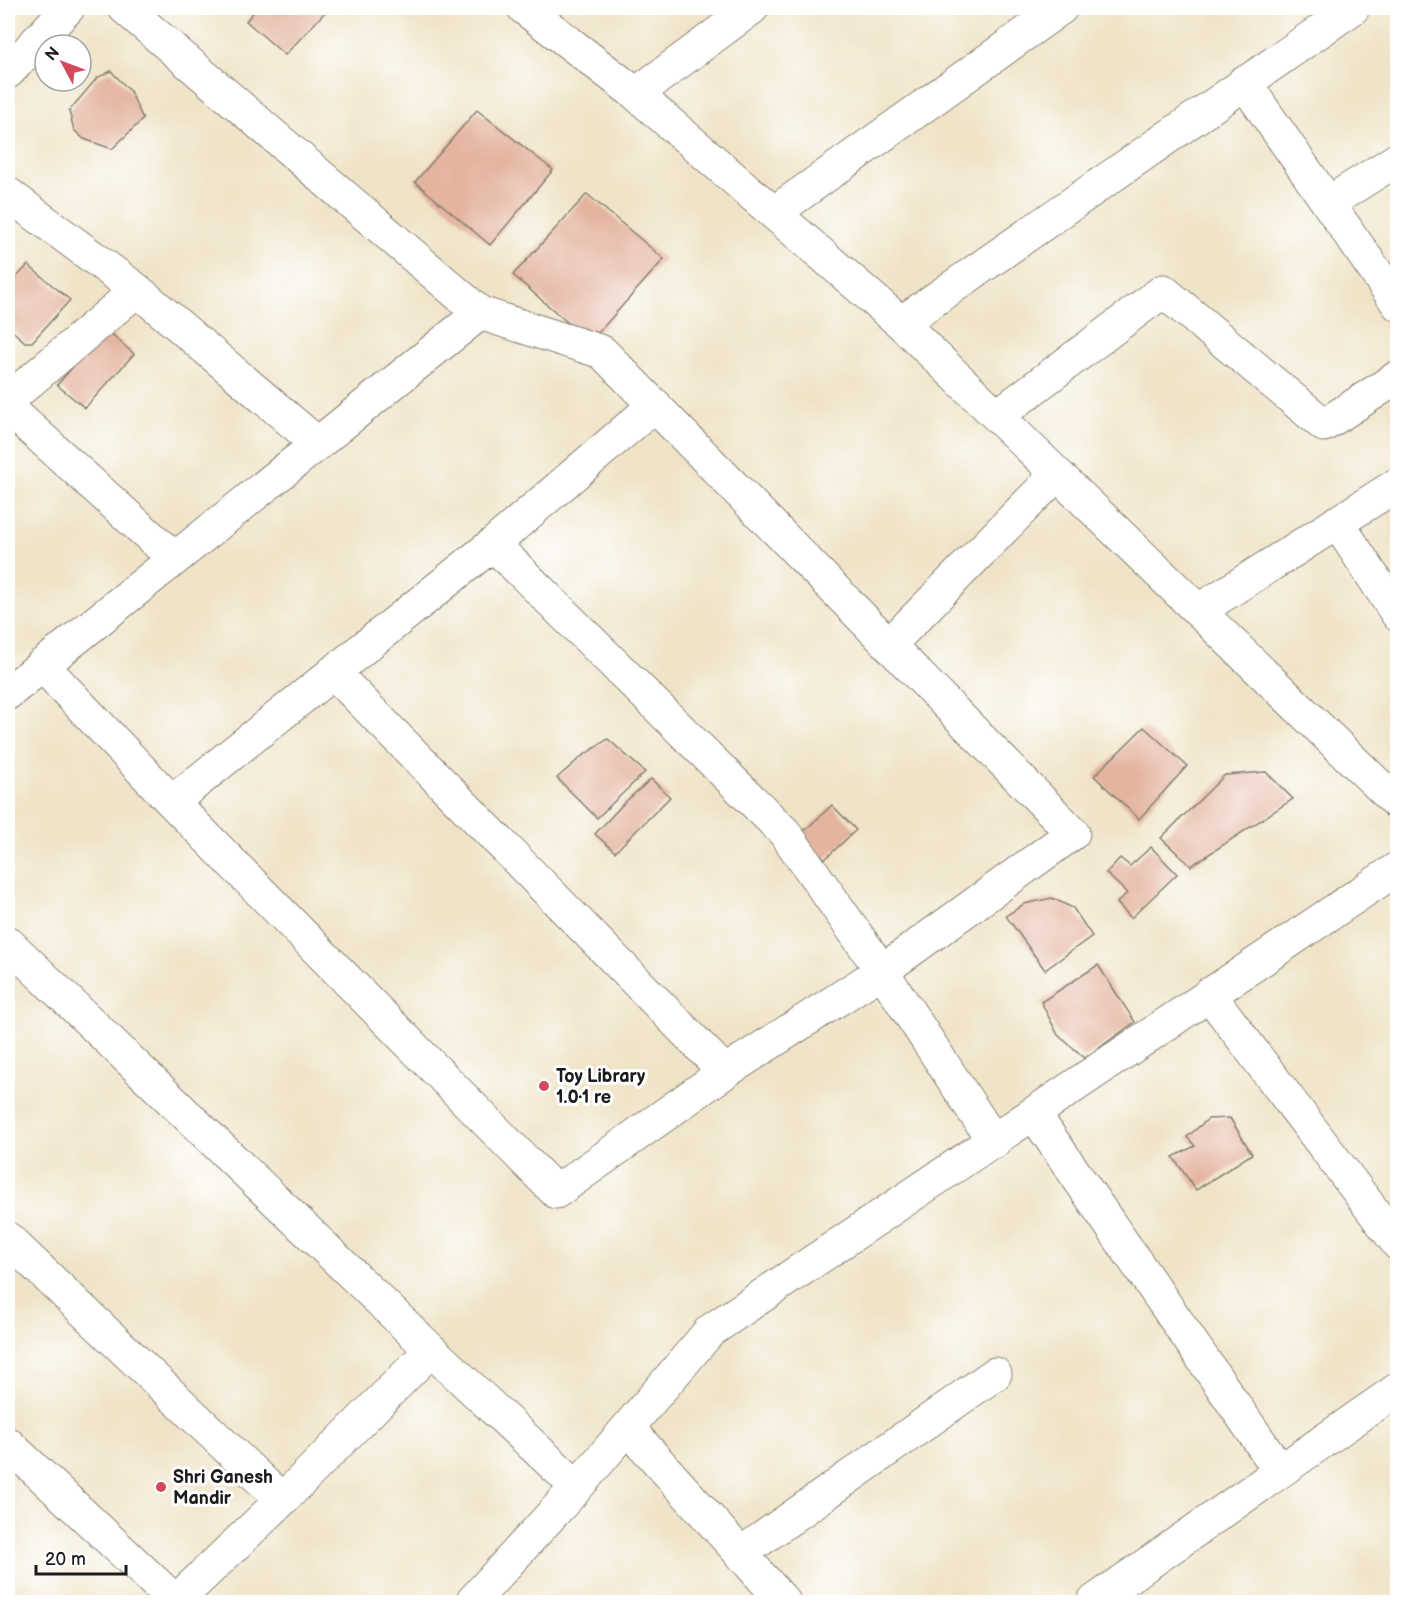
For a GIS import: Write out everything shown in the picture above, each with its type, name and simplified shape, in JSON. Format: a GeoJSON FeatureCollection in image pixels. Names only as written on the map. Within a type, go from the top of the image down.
{"type":"FeatureCollection","features":[{"type":"Feature","properties":{"kind":"street"},"geometry":{"type":"LineString","coordinates":[[8,72],[68,8]]}},
{"type":"Feature","properties":{"kind":"street"},"geometry":{"type":"LineString","coordinates":[[42,665],[172,802],[556,1192],[725,1072],[882,971],[1073,834],[602,352],[480,313],[125,8]]}},
{"type":"Feature","properties":{"kind":"street"},"geometry":{"type":"LineString","coordinates":[[524,8],[636,94],[901,323],[1398,804]]}},
{"type":"Feature","properties":{"kind":"street"},"geometry":{"type":"LineString","coordinates":[[636,94],[752,8]]}},
{"type":"Feature","properties":{"kind":"street"},"geometry":{"type":"LineString","coordinates":[[775,212],[1061,8]]}},
{"type":"Feature","properties":{"kind":"street"},"geometry":{"type":"LineString","coordinates":[[901,323],[1353,8]]}},
{"type":"Feature","properties":{"kind":"street"},"geometry":{"type":"LineString","coordinates":[[1244,82],[1398,304]]}},
{"type":"Feature","properties":{"kind":"street"},"geometry":{"type":"LineString","coordinates":[[1328,203],[1398,159]]}},
{"type":"Feature","properties":{"kind":"street"},"geometry":{"type":"LineString","coordinates":[[8,194],[137,290],[318,444]]}},
{"type":"Feature","properties":{"kind":"street"},"geometry":{"type":"LineString","coordinates":[[8,400],[137,290]]}},
{"type":"Feature","properties":{"kind":"street"},"geometry":{"type":"LineString","coordinates":[[997,416],[1163,291],[1323,425],[1398,377]]}},
{"type":"Feature","properties":{"kind":"street"},"geometry":{"type":"LineString","coordinates":[[8,693],[480,313]]}},
{"type":"Feature","properties":{"kind":"street"},"geometry":{"type":"LineString","coordinates":[[172,802],[493,544],[655,405]]}},
{"type":"Feature","properties":{"kind":"street"},"geometry":{"type":"LineString","coordinates":[[8,408],[175,559]]}},
{"type":"Feature","properties":{"kind":"street"},"geometry":{"type":"LineString","coordinates":[[889,645],[1057,474]]}},
{"type":"Feature","properties":{"kind":"street"},"geometry":{"type":"LineString","coordinates":[[1198,611],[1398,483]]}},
{"type":"Feature","properties":{"kind":"street"},"geometry":{"type":"LineString","coordinates":[[1337,522],[1398,615]]}},
{"type":"Feature","properties":{"kind":"street"},"geometry":{"type":"LineString","coordinates":[[493,544],[785,833],[882,971],[994,1142]]}},
{"type":"Feature","properties":{"kind":"street"},"geometry":{"type":"LineString","coordinates":[[333,672],[725,1072]]}},
{"type":"Feature","properties":{"kind":"street"},"geometry":{"type":"LineString","coordinates":[[480,1600],[710,1331],[1398,868]]}},
{"type":"Feature","properties":{"kind":"street"},"geometry":{"type":"LineString","coordinates":[[8,943],[431,1350],[577,1487]]}},
{"type":"Feature","properties":{"kind":"street"},"geometry":{"type":"LineString","coordinates":[[1209,994],[1398,1244]]}},
{"type":"Feature","properties":{"kind":"street"},"geometry":{"type":"LineString","coordinates":[[1034,1114],[1280,1471]]}},
{"type":"Feature","properties":{"kind":"street"},"geometry":{"type":"LineString","coordinates":[[8,1239],[282,1500]]}},
{"type":"Feature","properties":{"kind":"street"},"geometry":{"type":"LineString","coordinates":[[8,1444],[176,1602],[282,1500],[431,1350]]}},
{"type":"Feature","properties":{"kind":"street"},"geometry":{"type":"LineString","coordinates":[[740,1554],[995,1374]]}},
{"type":"Feature","properties":{"kind":"street"},"geometry":{"type":"LineString","coordinates":[[1093,1602],[1398,1389]]}},
{"type":"Feature","properties":{"kind":"street"},"geometry":{"type":"LineString","coordinates":[[628,1428],[784,1602]]}},
{"type":"Feature","properties":{"kind":"building"},"geometry":{"type":"Polygon","coordinates":[[[257,8],[329,8],[285,55],[246,21],[257,8]]]}},
{"type":"Feature","properties":{"kind":"building"},"geometry":{"type":"Polygon","coordinates":[[[111,71],[130,91],[143,119],[112,149],[84,139],[74,130],[69,111],[84,93],[93,93],[93,83],[111,71]]]}},
{"type":"Feature","properties":{"kind":"building"},"geometry":{"type":"Polygon","coordinates":[[[477,110],[553,170],[490,245],[415,182],[477,110]]]}},
{"type":"Feature","properties":{"kind":"building"},"geometry":{"type":"Polygon","coordinates":[[[587,194],[664,259],[590,342],[513,275],[587,194]]]}},
{"type":"Feature","properties":{"kind":"building"},"geometry":{"type":"Polygon","coordinates":[[[28,265],[70,300],[32,342],[25,342],[8,327],[8,286],[28,265]]]}},
{"type":"Feature","properties":{"kind":"building"},"geometry":{"type":"Polygon","coordinates":[[[106,329],[134,354],[85,408],[57,385],[106,329]]]}},
{"type":"Feature","properties":{"kind":"building"},"geometry":{"type":"Polygon","coordinates":[[[1144,727],[1187,766],[1139,819],[1094,776],[1144,727]]]}},
{"type":"Feature","properties":{"kind":"building"},"geometry":{"type":"Polygon","coordinates":[[[608,739],[645,772],[597,818],[557,778],[581,757],[608,739]]]}},
{"type":"Feature","properties":{"kind":"building"},"geometry":{"type":"Polygon","coordinates":[[[1266,772],[1293,799],[1191,866],[1161,838],[1225,775],[1266,772]]]}},
{"type":"Feature","properties":{"kind":"building"},"geometry":{"type":"Polygon","coordinates":[[[651,779],[670,797],[615,852],[595,834],[651,779]]]}},
{"type":"Feature","properties":{"kind":"building"},"geometry":{"type":"Polygon","coordinates":[[[832,805],[856,830],[825,859],[801,834],[832,805]]]}},
{"type":"Feature","properties":{"kind":"building"},"geometry":{"type":"Polygon","coordinates":[[[1151,847],[1177,874],[1131,918],[1117,903],[1127,893],[1106,873],[1120,858],[1130,866],[1151,847]]]}},
{"type":"Feature","properties":{"kind":"building"},"geometry":{"type":"Polygon","coordinates":[[[1052,898],[1073,908],[1092,936],[1045,970],[1006,916],[1024,904],[1052,898]]]}},
{"type":"Feature","properties":{"kind":"building"},"geometry":{"type":"Polygon","coordinates":[[[1098,965],[1135,1022],[1085,1058],[1058,1035],[1041,1002],[1098,965]]]}},
{"type":"Feature","properties":{"kind":"building"},"geometry":{"type":"Polygon","coordinates":[[[1230,1118],[1252,1154],[1196,1190],[1173,1157],[1195,1146],[1187,1137],[1208,1119],[1230,1118]]]}},
{"type":"Feature","properties":{"kind":"place","name":"Toy Library 1.0·1 re"},"geometry":{"type":"Point","coordinates":[544,1086]}},
{"type":"Feature","properties":{"kind":"place","name":"Shri Ganesh Mandir"},"geometry":{"type":"Point","coordinates":[161,1487]}}]}
